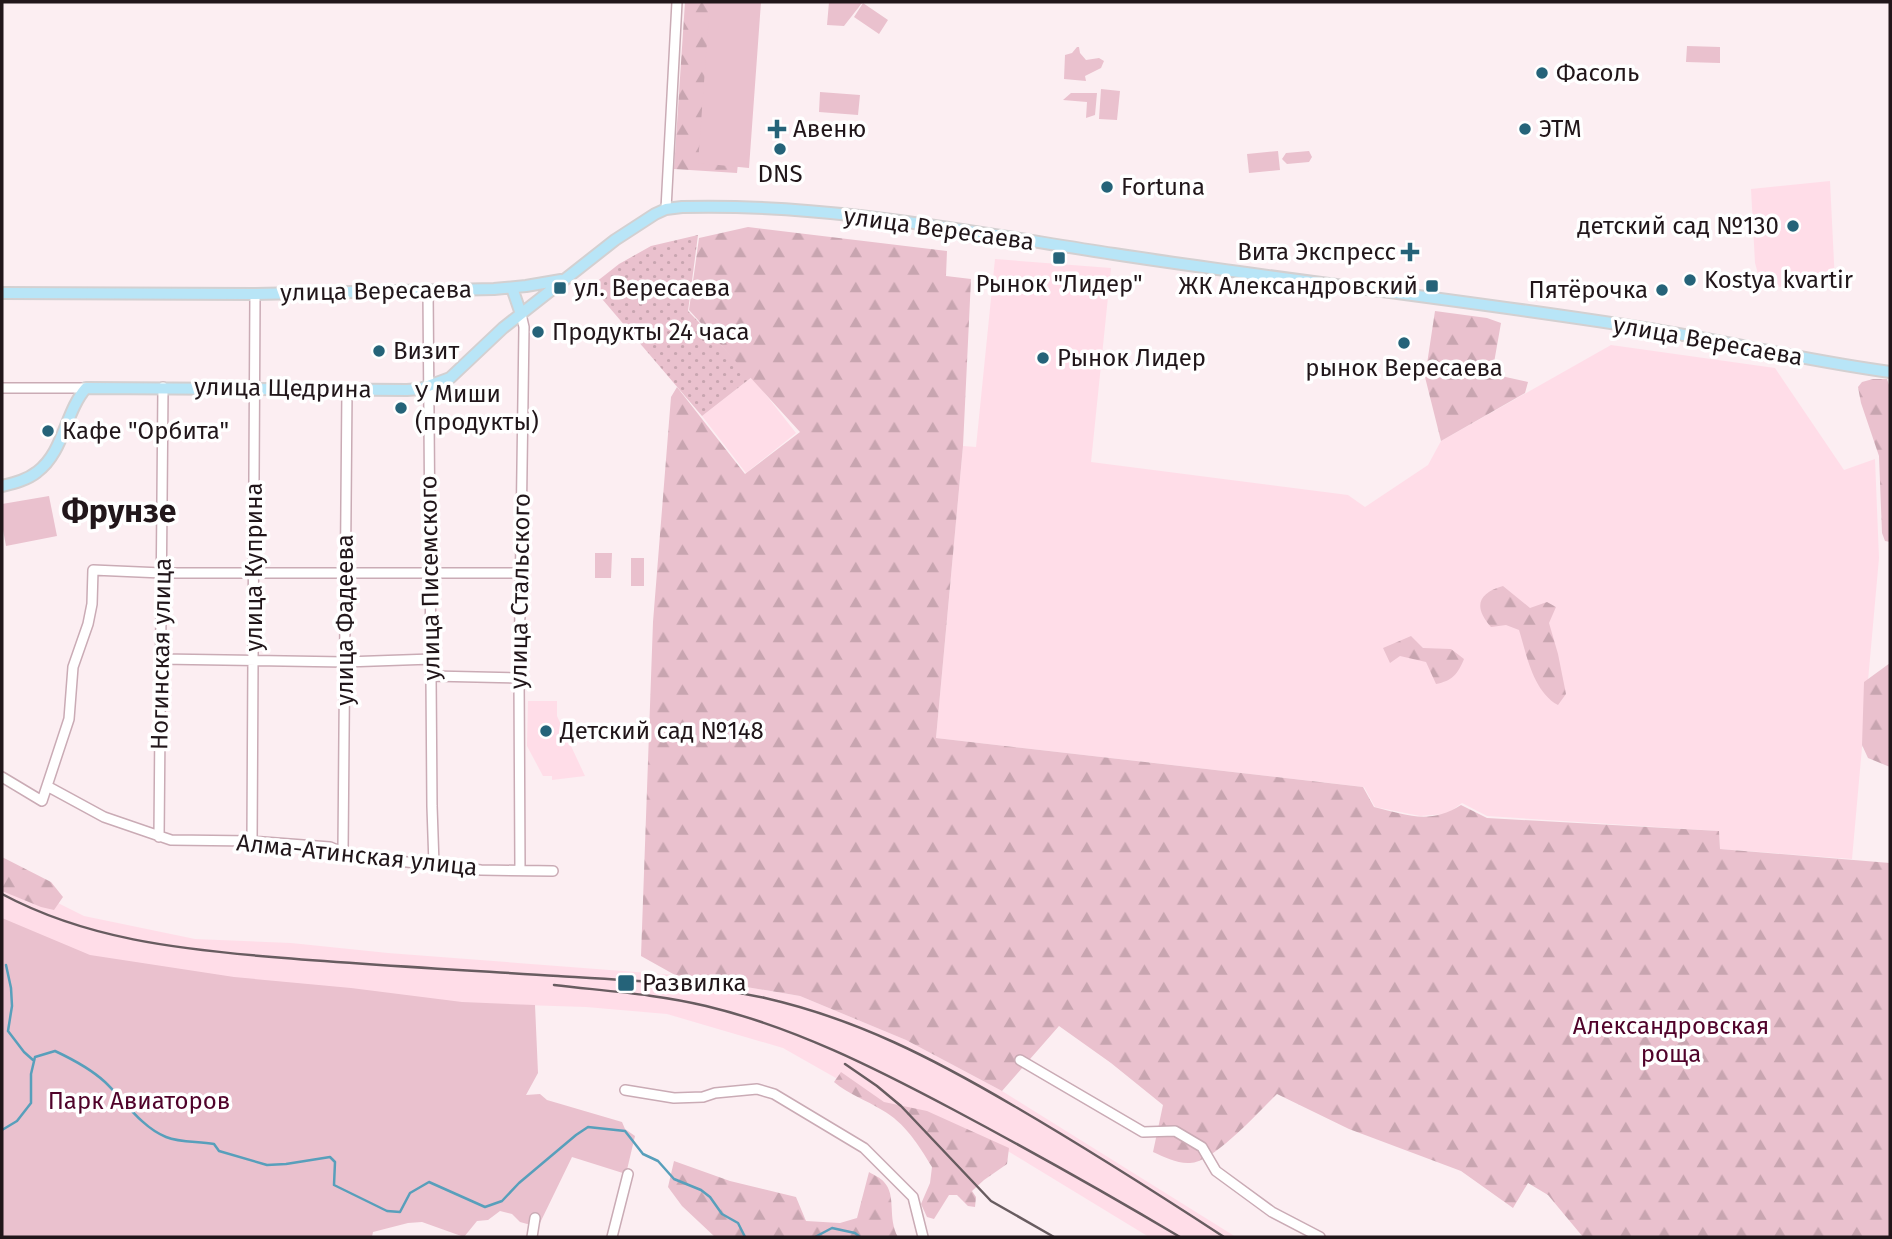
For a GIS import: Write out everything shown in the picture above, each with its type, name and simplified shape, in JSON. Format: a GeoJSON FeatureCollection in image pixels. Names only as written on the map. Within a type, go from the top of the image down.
{"type":"FeatureCollection","features":[{"type":"Feature","properties":{"kind":"main road","name":"улица Вересаева"},"geometry":{"type":"LineString","coordinates":[[2,293],[255,294],[512,288],[567,278],[615,240],[666,209],[704,207],[786,210],[932,224],[1116,254],[1644,328],[1793,357],[1890,372]]}},
{"type":"Feature","properties":{"kind":"main road","name":"улица Щедрина"},"geometry":{"type":"LineString","coordinates":[[86,388],[407,390],[428,386],[458,372],[521,314],[567,278]]}},
{"type":"Feature","properties":{"kind":"main road"},"geometry":{"type":"LineString","coordinates":[[512,288],[521,314]]}},
{"type":"Feature","properties":{"kind":"main road"},"geometry":{"type":"LineString","coordinates":[[2,486],[24,480],[38,472],[52,456],[75,400],[86,388]]}},
{"type":"Feature","properties":{"kind":"street"},"geometry":{"type":"LineString","coordinates":[[666,209],[677,2]]}},
{"type":"Feature","properties":{"kind":"street","name":"улица Писемского"},"geometry":{"type":"LineString","coordinates":[[428,290],[434,865]]}},
{"type":"Feature","properties":{"kind":"street","name":"улица Куприна"},"geometry":{"type":"LineString","coordinates":[[252,841],[255,294]]}},
{"type":"Feature","properties":{"kind":"street","name":"улица Стальского"},"geometry":{"type":"LineString","coordinates":[[520,869],[519,678],[524,327],[521,314]]}},
{"type":"Feature","properties":{"kind":"street","name":"Ногинская улица"},"geometry":{"type":"LineString","coordinates":[[159,837],[163,387]]}},
{"type":"Feature","properties":{"kind":"street","name":"улица Щедрина"},"geometry":{"type":"LineString","coordinates":[[2,388],[86,388]]}},
{"type":"Feature","properties":{"kind":"street","name":"улица Фадеева"},"geometry":{"type":"LineString","coordinates":[[343,851],[347,389]]}},
{"type":"Feature","properties":{"kind":"street"},"geometry":{"type":"LineString","coordinates":[[2,777],[42,801],[69,719],[73,667],[92,604],[93,570],[162,573],[520,573]]}},
{"type":"Feature","properties":{"kind":"street"},"geometry":{"type":"LineString","coordinates":[[161,659],[345,662],[432,659]]}},
{"type":"Feature","properties":{"kind":"street"},"geometry":{"type":"LineString","coordinates":[[432,676],[519,678]]}},
{"type":"Feature","properties":{"kind":"street","name":"Алма-Атинская улица"},"geometry":{"type":"LineString","coordinates":[[47,786],[104,817],[171,840],[252,841],[330,847],[351,856],[434,865],[481,870],[552,871]]}},
{"type":"Feature","properties":{"kind":"street"},"geometry":{"type":"LineString","coordinates":[[1020,1060],[1143,1132],[1175,1131],[1202,1147],[1216,1171],[1272,1212],[1320,1237]]}},
{"type":"Feature","properties":{"kind":"street"},"geometry":{"type":"LineString","coordinates":[[625,1090],[674,1098],[703,1097],[715,1093],[757,1089],[774,1094],[864,1148],[913,1197],[923,1237]]}},
{"type":"Feature","properties":{"kind":"street"},"geometry":{"type":"LineString","coordinates":[[612,1237],[628,1174]]}},
{"type":"Feature","properties":{"kind":"street"},"geometry":{"type":"LineString","coordinates":[[532,1237],[535,1219]]}},
{"type":"Feature","properties":{"kind":"shaded area","name":"детский сад №130"},"geometry":{"type":"Polygon","coordinates":[[[1830,181],[1835,283],[1762,288],[1755,263],[1751,189],[1830,181]]]}},
{"type":"Feature","properties":{"kind":"shaded area"},"geometry":{"type":"Polygon","coordinates":[[[995,259],[1111,268],[1091,462],[1348,495],[1365,507],[1428,465],[1441,441],[1611,345],[1775,368],[1844,470],[1875,459],[1879,558],[1852,859],[1720,849],[1719,831],[1487,816],[1462,803],[1447,814],[1420,816],[1375,807],[1364,787],[936,738],[963,446],[976,447],[995,259]]]}},
{"type":"Feature","properties":{"kind":"shaded area"},"geometry":{"type":"Polygon","coordinates":[[[752,377],[796,433],[746,473],[702,416],[752,377]]]}},
{"type":"Feature","properties":{"kind":"shaded area","name":"Детский сад №148"},"geometry":{"type":"Polygon","coordinates":[[[528,701],[557,701],[557,716],[585,776],[552,780],[552,776],[543,776],[527,746],[528,701]]]}},
{"type":"Feature","properties":{"kind":"shaded area"},"geometry":{"type":"Polygon","coordinates":[[[2,875],[84,916],[195,939],[291,943],[675,975],[800,996],[906,1040],[1002,1091],[1236,1237],[1149,1237],[988,1139],[887,1107],[783,1048],[667,1014],[586,1007],[378,1000],[200,989],[2,940],[2,875]]]}},
{"type":"Feature","properties":{"kind":"green space"},"geometry":{"type":"Polygon","coordinates":[[[685,2],[754,2],[737,173],[674,169],[685,2]]]}},
{"type":"Feature","properties":{"kind":"green space"},"geometry":{"type":"Polygon","coordinates":[[[710,2],[761,2],[749,168],[698,163],[710,2]]]}},
{"type":"Feature","properties":{"kind":"green space"},"geometry":{"type":"Polygon","coordinates":[[[829,2],[862,3],[844,26],[827,25],[829,2]]]}},
{"type":"Feature","properties":{"kind":"green space"},"geometry":{"type":"Polygon","coordinates":[[[863,3],[888,20],[879,34],[854,17],[863,3]]]}},
{"type":"Feature","properties":{"kind":"green space"},"geometry":{"type":"Polygon","coordinates":[[[1687,46],[1720,47],[1720,63],[1686,62],[1687,46]]]}},
{"type":"Feature","properties":{"kind":"green space"},"geometry":{"type":"Polygon","coordinates":[[[1077,47],[1086,60],[1099,58],[1104,61],[1101,68],[1085,76],[1086,81],[1064,79],[1065,55],[1072,53],[1077,47]]]}},
{"type":"Feature","properties":{"kind":"green space"},"geometry":{"type":"Polygon","coordinates":[[[1101,89],[1120,91],[1117,120],[1099,119],[1101,89]]]}},
{"type":"Feature","properties":{"kind":"green space"},"geometry":{"type":"Polygon","coordinates":[[[820,92],[860,95],[858,115],[819,112],[820,92]]]}},
{"type":"Feature","properties":{"kind":"green space"},"geometry":{"type":"Polygon","coordinates":[[[1071,93],[1097,93],[1095,115],[1086,118],[1087,102],[1063,100],[1071,93]]]}},
{"type":"Feature","properties":{"kind":"green space"},"geometry":{"type":"Polygon","coordinates":[[[1278,151],[1280,170],[1249,173],[1247,154],[1278,151]]]}},
{"type":"Feature","properties":{"kind":"green space"},"geometry":{"type":"Polygon","coordinates":[[[1309,151],[1312,157],[1309,162],[1287,164],[1282,159],[1286,153],[1309,151]]]}},
{"type":"Feature","properties":{"kind":"green space","name":"Александровская роща"},"geometry":{"type":"Polygon","coordinates":[[[748,227],[947,251],[946,276],[971,279],[963,446],[936,738],[1363,787],[1374,807],[1408,815],[1429,817],[1461,805],[1487,818],[1719,831],[1720,849],[1890,863],[1890,1237],[1583,1237],[1548,1195],[1528,1183],[1513,1208],[1461,1171],[1349,1129],[1277,1094],[1211,1154],[1190,1163],[1171,1160],[1153,1152],[1163,1105],[1059,1026],[1002,1091],[906,1040],[800,996],[675,975],[641,956],[653,622],[671,397],[677,387],[745,474],[800,432],[689,310],[699,238],[748,227]]]}},
{"type":"Feature","properties":{"kind":"green space"},"geometry":{"type":"Polygon","coordinates":[[[698,235],[688,311],[752,377],[702,416],[591,286],[619,264],[651,246],[698,235]]]}},
{"type":"Feature","properties":{"kind":"green space"},"geometry":{"type":"Polygon","coordinates":[[[1435,311],[1487,318],[1501,323],[1492,374],[1528,382],[1525,393],[1441,441],[1425,377],[1435,311]]]}},
{"type":"Feature","properties":{"kind":"green space"},"geometry":{"type":"Polygon","coordinates":[[[1887,379],[1890,388],[1890,542],[1885,541],[1882,533],[1879,456],[1858,387],[1862,382],[1887,379]]]}},
{"type":"Feature","properties":{"kind":"green space"},"geometry":{"type":"Polygon","coordinates":[[[49,496],[57,536],[6,546],[2,504],[49,496]]]}},
{"type":"Feature","properties":{"kind":"green space"},"geometry":{"type":"Polygon","coordinates":[[[595,553],[612,553],[611,578],[595,578],[595,553]]]}},
{"type":"Feature","properties":{"kind":"green space"},"geometry":{"type":"Polygon","coordinates":[[[631,558],[644,558],[644,586],[631,586],[631,558]]]}},
{"type":"Feature","properties":{"kind":"green space"},"geometry":{"type":"Polygon","coordinates":[[[1503,586],[1530,608],[1547,602],[1556,607],[1549,623],[1566,694],[1558,705],[1549,699],[1537,682],[1519,630],[1506,625],[1491,627],[1485,620],[1480,607],[1483,597],[1503,586]]]}},
{"type":"Feature","properties":{"kind":"green space"},"geometry":{"type":"Polygon","coordinates":[[[1411,636],[1423,648],[1451,649],[1464,659],[1457,673],[1436,684],[1426,662],[1400,656],[1390,663],[1383,648],[1411,636]]]}},
{"type":"Feature","properties":{"kind":"green space"},"geometry":{"type":"Polygon","coordinates":[[[1890,663],[1890,767],[1868,758],[1862,745],[1864,682],[1890,663]]]}},
{"type":"Feature","properties":{"kind":"green space"},"geometry":{"type":"Polygon","coordinates":[[[2,857],[51,882],[63,897],[54,910],[2,891],[2,857]]]}},
{"type":"Feature","properties":{"kind":"green space","name":"Парк Авиаторов"},"geometry":{"type":"Polygon","coordinates":[[[2,918],[90,955],[234,977],[462,1002],[535,1005],[538,1073],[526,1095],[540,1094],[547,1100],[622,1122],[625,1129],[635,1136],[626,1174],[572,1157],[538,1227],[520,1222],[512,1214],[500,1211],[488,1220],[477,1221],[464,1237],[422,1222],[373,1232],[372,1237],[2,1237],[2,918]]]}},
{"type":"Feature","properties":{"kind":"green space"},"geometry":{"type":"Polygon","coordinates":[[[841,1072],[884,1102],[927,1111],[1009,1148],[1007,1164],[972,1191],[976,1197],[975,1207],[968,1206],[957,1195],[949,1195],[934,1219],[927,1217],[921,1204],[930,1183],[932,1167],[898,1121],[834,1082],[841,1072]]]}},
{"type":"Feature","properties":{"kind":"green space"},"geometry":{"type":"Polygon","coordinates":[[[674,1161],[730,1181],[796,1197],[806,1221],[840,1223],[857,1218],[869,1172],[881,1179],[888,1188],[898,1237],[715,1237],[682,1206],[668,1187],[674,1161]]]}},
{"type":"Feature","properties":{"kind":"waterway"},"geometry":{"type":"LineString","coordinates":[[6,965],[12,1006],[8,1031],[33,1060]]}},
{"type":"Feature","properties":{"kind":"waterway"},"geometry":{"type":"LineString","coordinates":[[2,1130],[17,1121],[31,1103],[31,1074],[35,1057],[55,1051],[100,1077],[157,1133],[178,1140],[214,1144],[219,1151],[267,1165],[330,1157],[335,1162],[334,1185],[387,1211],[400,1212],[410,1193],[429,1182],[485,1207],[502,1201],[519,1183],[588,1127],[625,1131],[643,1154],[658,1161],[674,1179],[701,1190],[710,1197],[722,1214],[738,1223],[745,1237]]}},
{"type":"Feature","properties":{"kind":"waterway"},"geometry":{"type":"LineString","coordinates":[[815,1237],[832,1228],[855,1233],[860,1237]]}},
{"type":"Feature","properties":{"kind":"railway"},"geometry":{"type":"LineString","coordinates":[[2,894],[66,922],[100,932],[167,945],[308,960],[662,983],[739,993],[799,1007],[863,1029],[954,1072],[1067,1138],[1224,1237]]}},
{"type":"Feature","properties":{"kind":"railway"},"geometry":{"type":"LineString","coordinates":[[554,985],[687,1002],[739,1015],[802,1037],[864,1064],[954,1110],[1180,1237]]}},
{"type":"Feature","properties":{"kind":"railway"},"geometry":{"type":"LineString","coordinates":[[845,1064],[901,1106],[991,1201],[1054,1237]]}},
{"type":"Feature","properties":{"kind":"place","name":"Фасоль"},"geometry":{"type":"Point","coordinates":[1542,73]}},
{"type":"Feature","properties":{"kind":"place","name":"Авеню"},"geometry":{"type":"Point","coordinates":[777,129]}},
{"type":"Feature","properties":{"kind":"place","name":"ЭТМ"},"geometry":{"type":"Point","coordinates":[1525,129]}},
{"type":"Feature","properties":{"kind":"place","name":"DNS"},"geometry":{"type":"Point","coordinates":[780,149]}},
{"type":"Feature","properties":{"kind":"place","name":"Fortuna"},"geometry":{"type":"Point","coordinates":[1107,187]}},
{"type":"Feature","properties":{"kind":"place","name":"детский сад №130"},"geometry":{"type":"Point","coordinates":[1793,226]}},
{"type":"Feature","properties":{"kind":"place","name":"Вита Экспресс"},"geometry":{"type":"Point","coordinates":[1410,252]}},
{"type":"Feature","properties":{"kind":"place","name":"Рынок \"Лидер\""},"geometry":{"type":"Point","coordinates":[1059,258]}},
{"type":"Feature","properties":{"kind":"place","name":"Kostya kvartir"},"geometry":{"type":"Point","coordinates":[1690,280]}},
{"type":"Feature","properties":{"kind":"place","name":"ЖК Александровский"},"geometry":{"type":"Point","coordinates":[1432,286]}},
{"type":"Feature","properties":{"kind":"place","name":"ул. Вересаева"},"geometry":{"type":"Point","coordinates":[560,288]}},
{"type":"Feature","properties":{"kind":"place","name":"Пятёрочка"},"geometry":{"type":"Point","coordinates":[1662,290]}},
{"type":"Feature","properties":{"kind":"place","name":"Продукты 24 часа"},"geometry":{"type":"Point","coordinates":[538,332]}},
{"type":"Feature","properties":{"kind":"place","name":"рынок Вересаева"},"geometry":{"type":"Point","coordinates":[1404,343]}},
{"type":"Feature","properties":{"kind":"place","name":"Визит"},"geometry":{"type":"Point","coordinates":[379,351]}},
{"type":"Feature","properties":{"kind":"place","name":"Рынок Лидер"},"geometry":{"type":"Point","coordinates":[1043,358]}},
{"type":"Feature","properties":{"kind":"place","name":"У Миши (продукты)"},"geometry":{"type":"Point","coordinates":[401,408]}},
{"type":"Feature","properties":{"kind":"place","name":"Кафе \"Орбита\""},"geometry":{"type":"Point","coordinates":[48,431]}},
{"type":"Feature","properties":{"kind":"place","name":"Детский сад №148"},"geometry":{"type":"Point","coordinates":[546,731]}},
{"type":"Feature","properties":{"kind":"place","name":"Развилка"},"geometry":{"type":"Point","coordinates":[626,983]}},
{"type":"Feature","properties":{"kind":"district","name":"Фрунзе"},"geometry":{"type":"Point","coordinates":[119,511]}}]}
